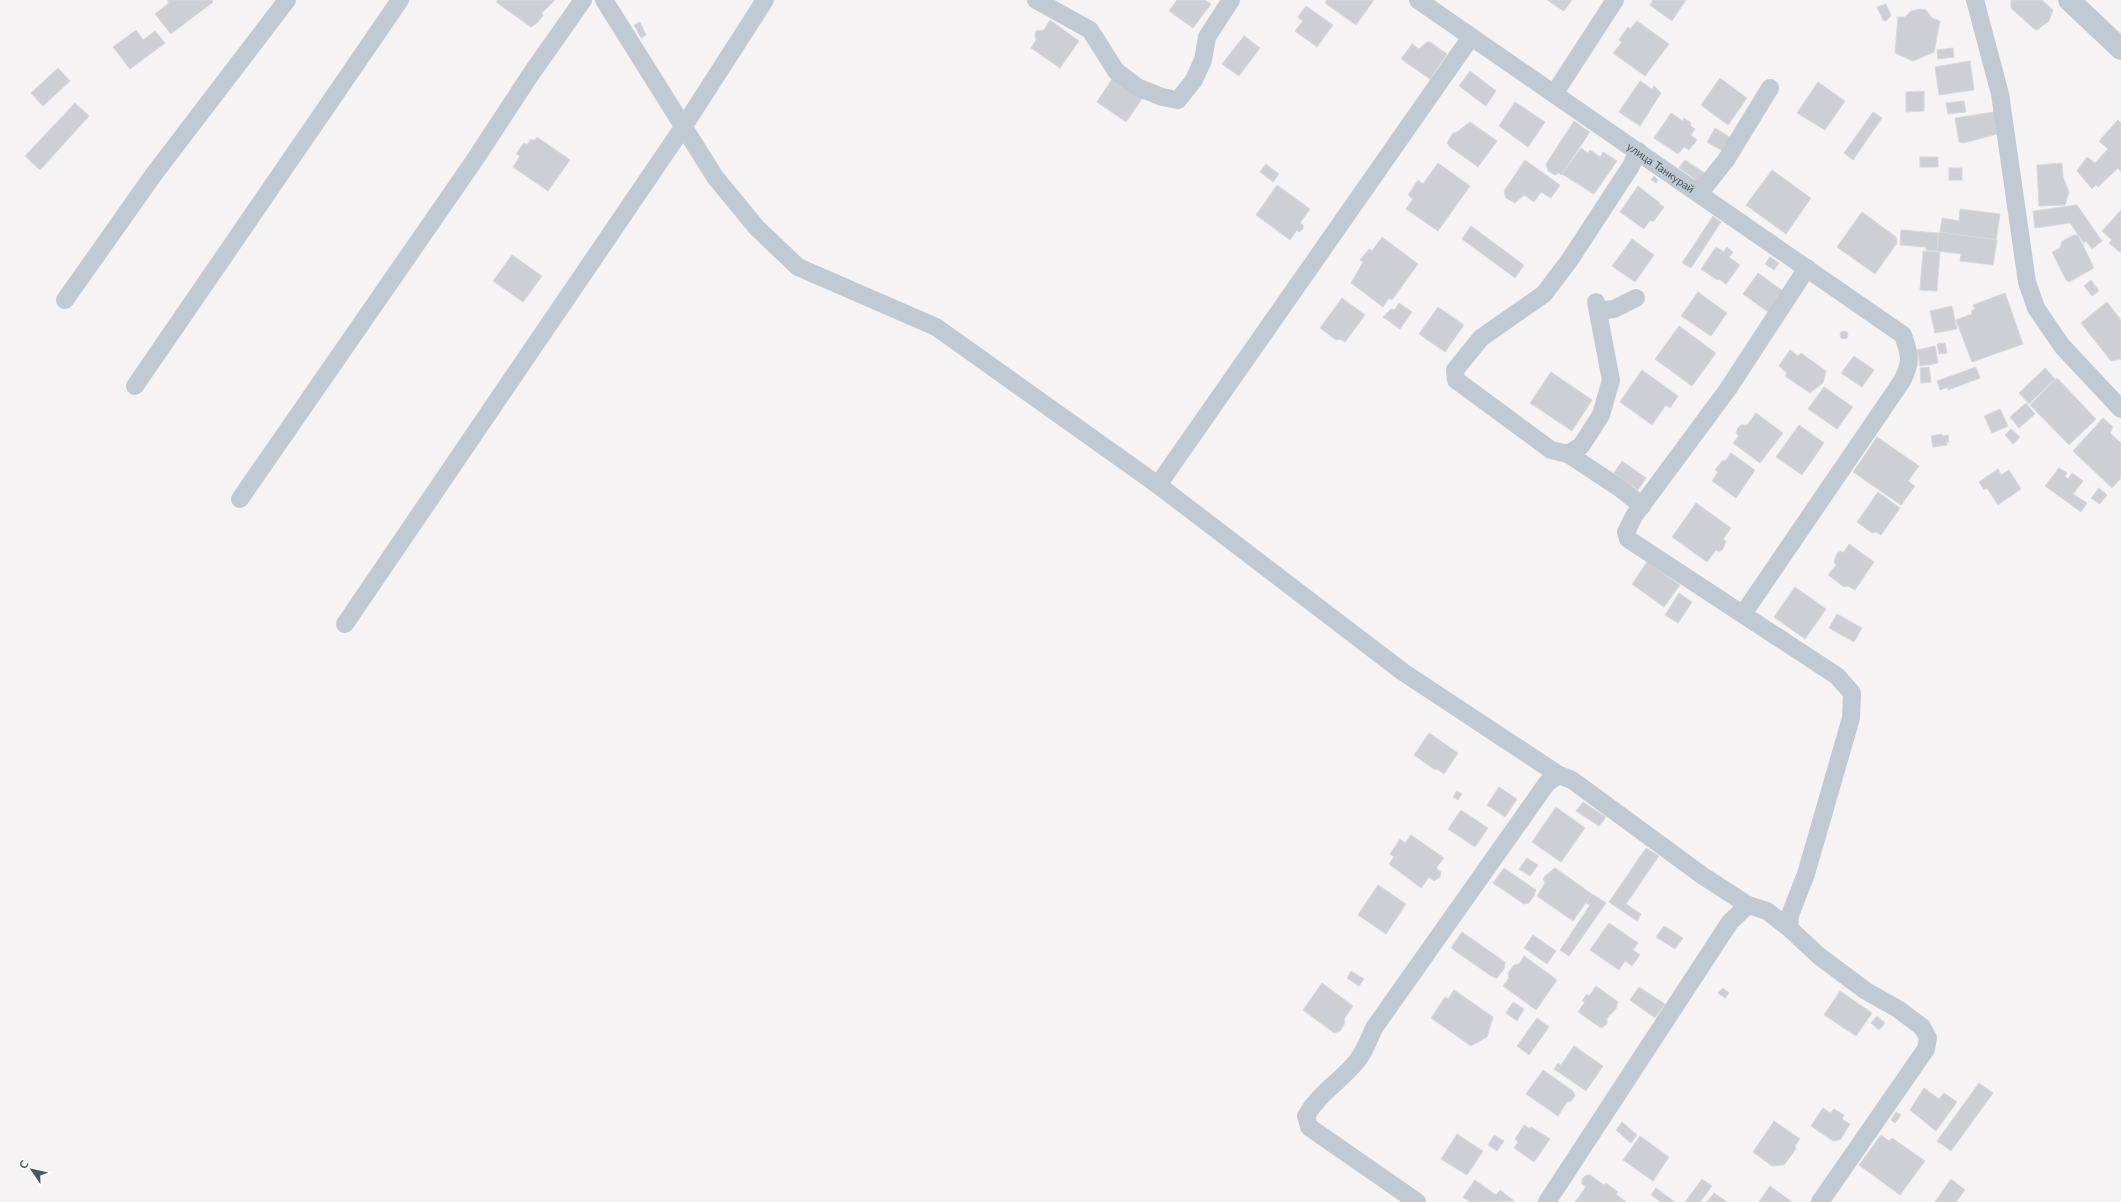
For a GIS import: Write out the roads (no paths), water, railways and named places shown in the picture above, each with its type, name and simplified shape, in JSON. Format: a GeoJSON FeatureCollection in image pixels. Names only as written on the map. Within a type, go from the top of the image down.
{"type":"FeatureCollection","features":[{"type":"Feature","properties":{"kind":"street"},"geometry":{"type":"LineString","coordinates":[[65,300],[154,174],[287,0]]}},
{"type":"Feature","properties":{"kind":"street"},"geometry":{"type":"LineString","coordinates":[[135,386],[400,0]]}},
{"type":"Feature","properties":{"kind":"street"},"geometry":{"type":"LineString","coordinates":[[240,499],[474,161],[531,74],[583,0]]}},
{"type":"Feature","properties":{"kind":"street"},"geometry":{"type":"LineString","coordinates":[[604,0],[715,177],[757,228],[798,267],[936,326],[1158,485],[1403,672],[1559,775],[1572,780],[1703,876],[1748,905],[1768,911],[1787,911],[1795,902]]}},
{"type":"Feature","properties":{"kind":"street"},"geometry":{"type":"LineString","coordinates":[[345,624],[684,126],[765,0]]}},
{"type":"Feature","properties":{"kind":"street"},"geometry":{"type":"LineString","coordinates":[[1036,0],[1090,30],[1116,71],[1138,88],[1162,97],[1178,100],[1194,80],[1203,60],[1206,38],[1231,0]]}},
{"type":"Feature","properties":{"kind":"street","name":"улица Танкурай"},"geometry":{"type":"LineString","coordinates":[[1418,0],[1903,335],[1908,350],[1909,367],[1902,381],[1743,614]]}},
{"type":"Feature","properties":{"kind":"street"},"geometry":{"type":"LineString","coordinates":[[1554,94],[1615,0]]}},
{"type":"Feature","properties":{"kind":"street"},"geometry":{"type":"LineString","coordinates":[[1974,0],[2000,94],[2027,282],[2036,308],[2062,346],[2121,409]]}},
{"type":"Feature","properties":{"kind":"street"},"geometry":{"type":"LineString","coordinates":[[2069,0],[2121,49]]}},
{"type":"Feature","properties":{"kind":"street"},"geometry":{"type":"LineString","coordinates":[[1158,485],[1471,37]]}},
{"type":"Feature","properties":{"kind":"street"},"geometry":{"type":"LineString","coordinates":[[1693,189],[1703,189],[1726,160],[1770,88]]}},
{"type":"Feature","properties":{"kind":"street"},"geometry":{"type":"LineString","coordinates":[[1638,151],[1631,166],[1576,252],[1544,294],[1481,338],[1455,370],[1456,380],[1485,403],[1551,450],[1568,454],[1621,489],[1642,506]]}},
{"type":"Feature","properties":{"kind":"street"},"geometry":{"type":"LineString","coordinates":[[1789,928],[1795,902],[1806,874],[1849,726],[1853,703],[1852,693],[1837,676],[1628,539],[1626,532],[1642,506],[1728,389],[1807,268]]}},
{"type":"Feature","properties":{"kind":"street"},"geometry":{"type":"LineString","coordinates":[[1568,454],[1580,446],[1601,415],[1611,380],[1597,306],[1614,309],[1636,298]]}},
{"type":"Feature","properties":{"kind":"street"},"geometry":{"type":"LineString","coordinates":[[1417,1202],[1309,1127],[1306,1116],[1327,1089],[1356,1062],[1366,1048],[1374,1028],[1547,783],[1559,775]]}},
{"type":"Feature","properties":{"kind":"street"},"geometry":{"type":"LineString","coordinates":[[1547,1202],[1730,922],[1748,905]]}},
{"type":"Feature","properties":{"kind":"street"},"geometry":{"type":"LineString","coordinates":[[1768,911],[1825,961],[1866,991],[1898,1009],[1922,1027],[1928,1038],[1926,1049],[1820,1202]]}}]}
